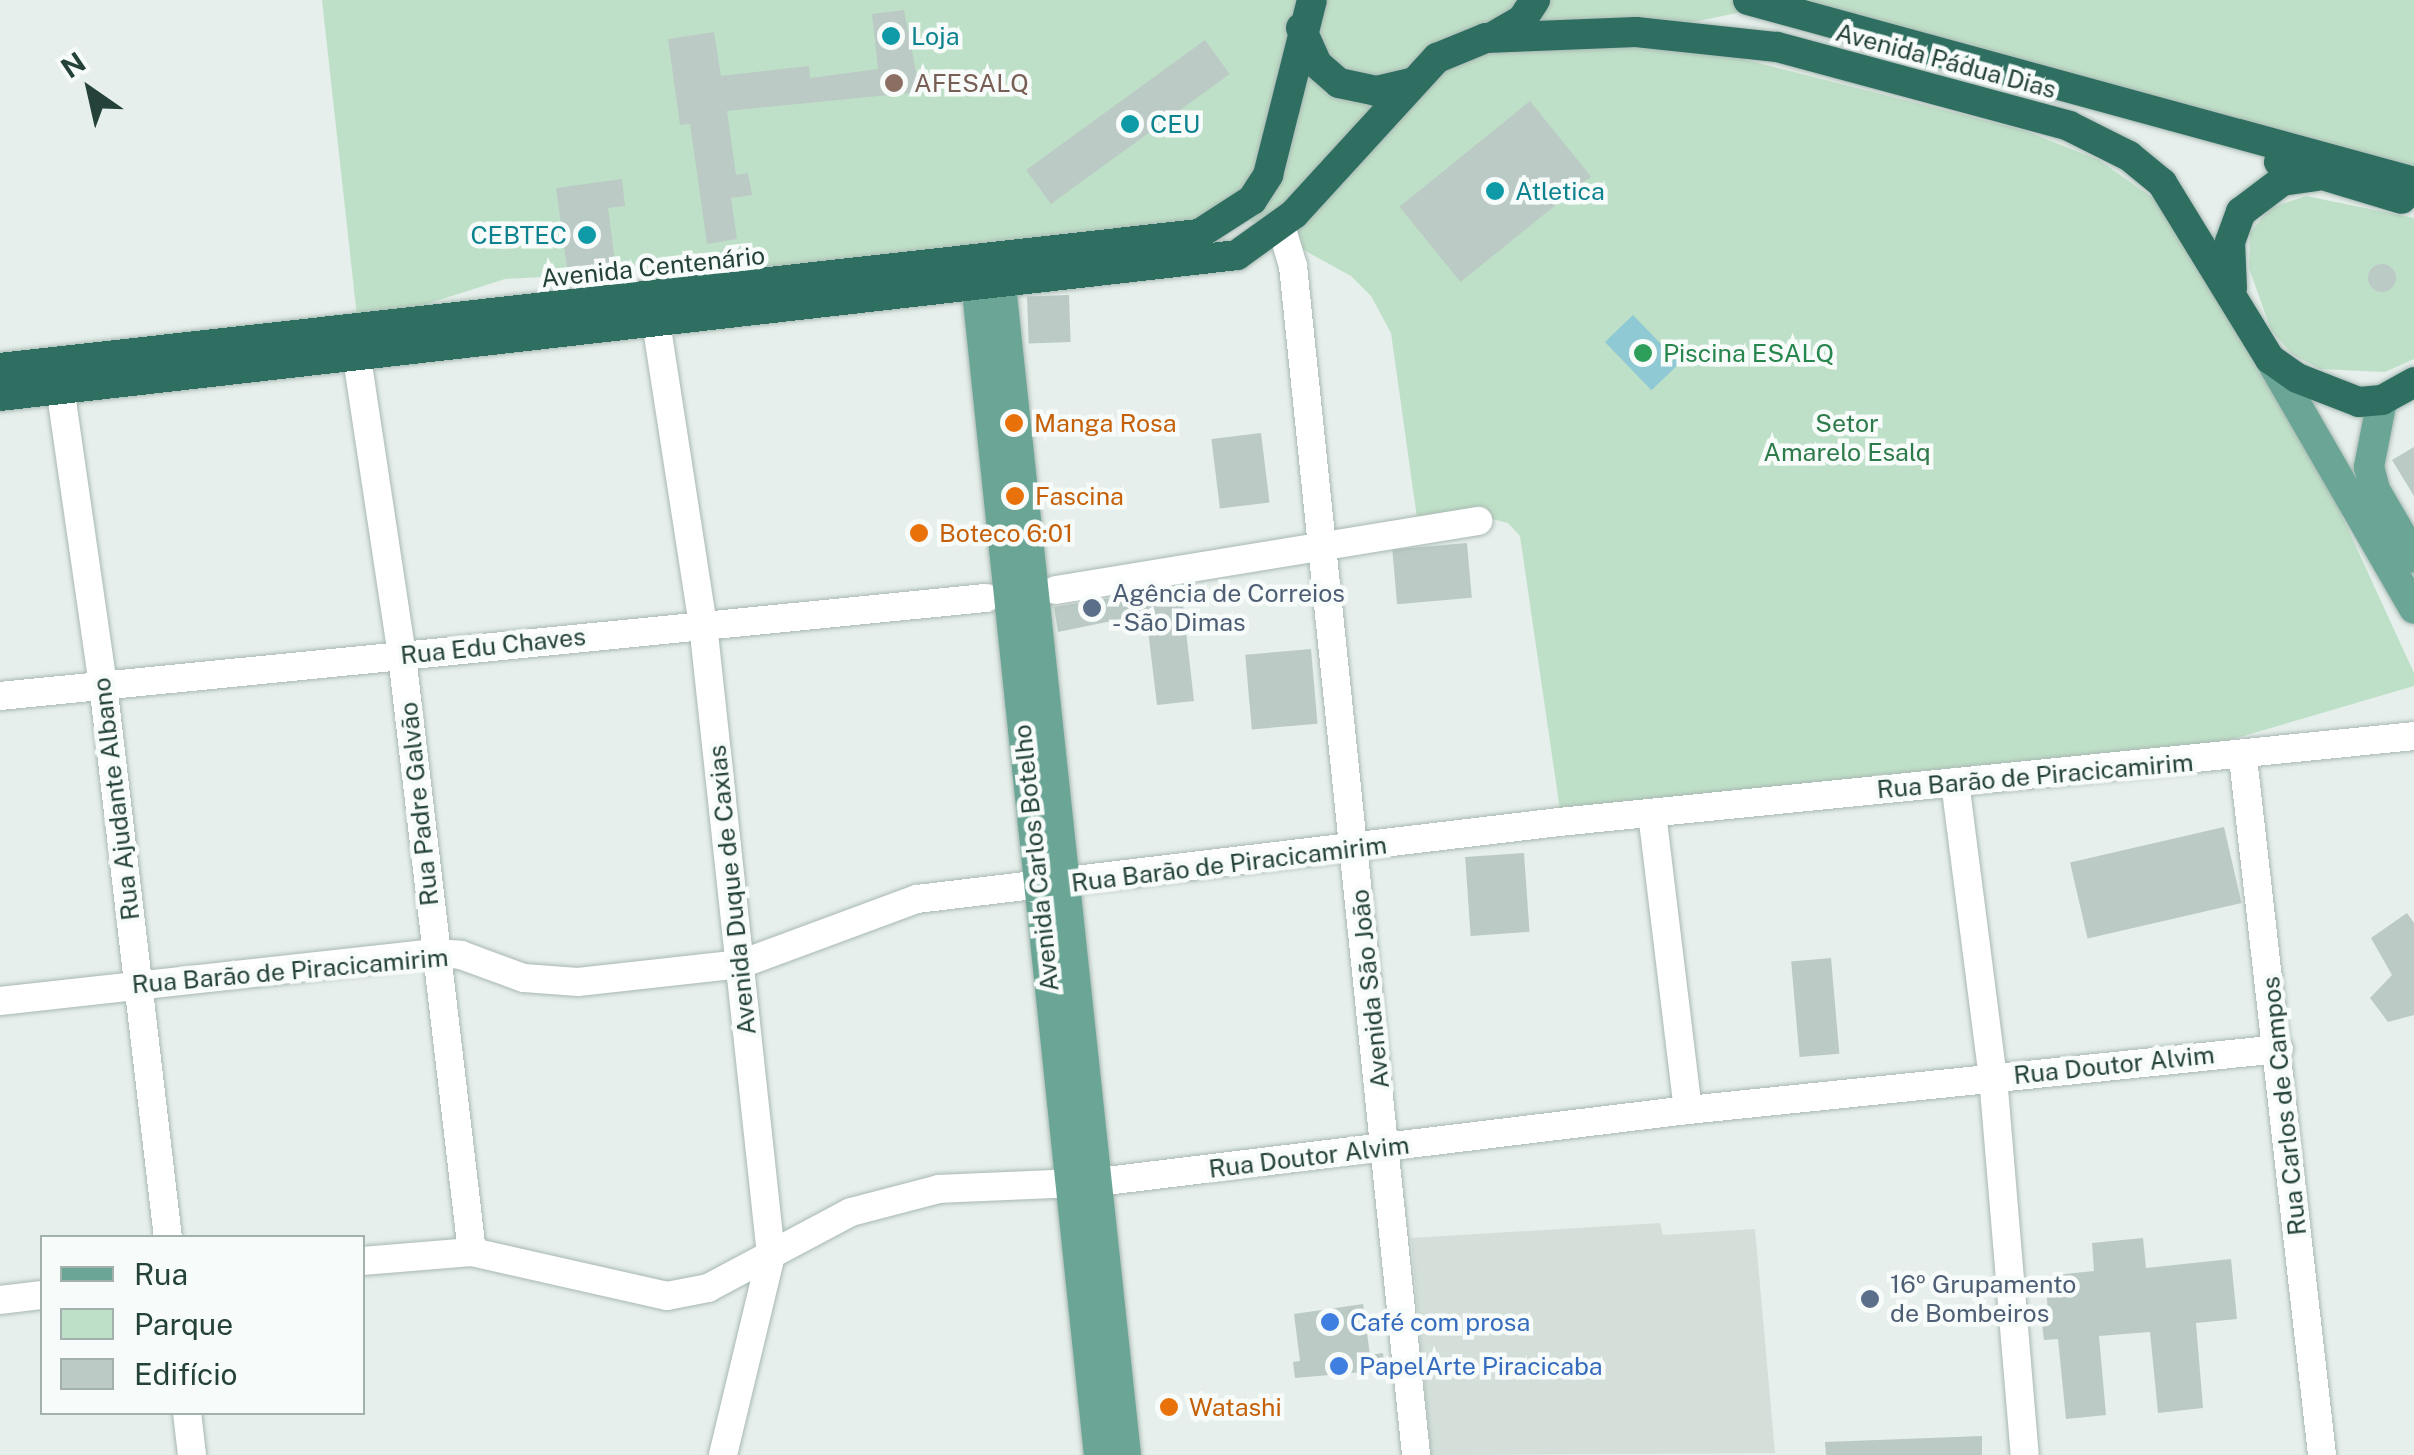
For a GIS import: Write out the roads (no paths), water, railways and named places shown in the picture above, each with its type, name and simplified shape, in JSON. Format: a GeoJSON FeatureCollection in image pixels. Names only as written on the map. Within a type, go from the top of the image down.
{"type":"FeatureCollection","features":[{"type":"Feature","properties":{"kind":"highway"},"geometry":{"type":"LineString","coordinates":[[1486,38],[1522,20],[1535,0]]}},
{"type":"Feature","properties":{"kind":"highway"},"geometry":{"type":"LineString","coordinates":[[1697,38],[1738,16],[1747,0]]}},
{"type":"Feature","properties":{"kind":"highway","name":"Avenida Pádua Dias"},"geometry":{"type":"LineString","coordinates":[[1747,0],[2414,182]]}},
{"type":"Feature","properties":{"kind":"highway"},"geometry":{"type":"LineString","coordinates":[[1307,14],[1317,64],[1339,82],[1376,91],[1410,83]]}},
{"type":"Feature","properties":{"kind":"highway","name":"Avenida Centenário"},"geometry":{"type":"LineString","coordinates":[[0,368],[59,376],[357,358],[984,278],[1200,234],[1252,200],[1276,156],[1307,14]]}},
{"type":"Feature","properties":{"kind":"highway","name":"Avenida Pádua Dias"},"geometry":{"type":"LineString","coordinates":[[984,278],[1249,250],[1281,226],[1437,58],[1486,38],[1636,32],[1777,47],[2002,104],[2112,145],[2162,183],[2270,359],[2317,387],[2358,402],[2382,400]]}},
{"type":"Feature","properties":{"kind":"highway"},"geometry":{"type":"LineString","coordinates":[[1982,63],[2319,176],[2414,202]]}},
{"type":"Feature","properties":{"kind":"highway"},"geometry":{"type":"LineString","coordinates":[[2233,294],[2228,260],[2242,212],[2282,181],[2319,176]]}},
{"type":"Feature","properties":{"kind":"highway","name":"Avenida Centenário"},"geometry":{"type":"LineString","coordinates":[[0,396],[59,376],[984,278]]}},
{"type":"Feature","properties":{"kind":"highway"},"geometry":{"type":"LineString","coordinates":[[2382,400],[2414,382]]}},
{"type":"Feature","properties":{"kind":"main road","name":"Avenida Carlos Botelho"},"geometry":{"type":"LineString","coordinates":[[984,278],[1084,1182],[1126,1455]]}},
{"type":"Feature","properties":{"kind":"main road"},"geometry":{"type":"LineString","coordinates":[[2270,359],[2414,608]]}},
{"type":"Feature","properties":{"kind":"main road"},"geometry":{"type":"LineString","coordinates":[[2382,400],[2369,467],[2375,490],[2414,557]]}},
{"type":"Feature","properties":{"kind":"main road","name":"Avenida Carlos Botelho"},"geometry":{"type":"LineString","coordinates":[[1084,1182],[1098,1455]]}},
{"type":"Feature","properties":{"kind":"street","name":"Avenida São João"},"geometry":{"type":"LineString","coordinates":[[1281,226],[1293,284],[1356,850],[1416,1455]]}},
{"type":"Feature","properties":{"kind":"street"},"geometry":{"type":"LineString","coordinates":[[1249,250],[1282,263],[1293,284]]}},
{"type":"Feature","properties":{"kind":"street","name":"Avenida Duque de Caxias"},"geometry":{"type":"LineString","coordinates":[[656,322],[703,624],[771,1255],[723,1455]]}},
{"type":"Feature","properties":{"kind":"street","name":"Rua Padre Galvão"},"geometry":{"type":"LineString","coordinates":[[357,358],[402,656],[472,1252]]}},
{"type":"Feature","properties":{"kind":"street","name":"Rua Ajudante Albano"},"geometry":{"type":"LineString","coordinates":[[59,376],[103,684],[168,1235]]}},
{"type":"Feature","properties":{"kind":"street"},"geometry":{"type":"LineString","coordinates":[[1056,590],[1323,551],[1478,520]]}},
{"type":"Feature","properties":{"kind":"street","name":"Rua Edu Chaves"},"geometry":{"type":"LineString","coordinates":[[0,696],[986,598]]}},
{"type":"Feature","properties":{"kind":"street","name":"Rua Barão de Piracicamirim"},"geometry":{"type":"LineString","coordinates":[[0,1001],[436,953],[461,955],[524,978],[578,982],[741,964],[888,905],[1652,812],[2243,758],[2414,736]]}},
{"type":"Feature","properties":{"kind":"street","name":"Rua Carlos de Campos"},"geometry":{"type":"LineString","coordinates":[[2243,758],[2322,1455]]}},
{"type":"Feature","properties":{"kind":"street"},"geometry":{"type":"LineString","coordinates":[[1955,782],[1993,1076],[2025,1455]]}},
{"type":"Feature","properties":{"kind":"street"},"geometry":{"type":"LineString","coordinates":[[1652,812],[1688,1110]]}},
{"type":"Feature","properties":{"kind":"street","name":"Rua Doutor Alvim"},"geometry":{"type":"LineString","coordinates":[[365,1261],[472,1252],[667,1296],[708,1288],[851,1212],[939,1190],[1084,1182],[1993,1076],[2279,1049]]}},
{"type":"Feature","properties":{"kind":"street"},"geometry":{"type":"LineString","coordinates":[[0,1300],[40,1295]]}},
{"type":"Feature","properties":{"kind":"street"},"geometry":{"type":"LineString","coordinates":[[187,1415],[192,1455]]}},
{"type":"Feature","properties":{"kind":"water","name":"Piscina ESALQ"},"geometry":{"type":"Polygon","coordinates":[[[1633,315],[1680,363],[1651,390],[1605,342],[1633,315]]]}},
{"type":"Feature","properties":{"kind":"place","name":"Loja"},"geometry":{"type":"Point","coordinates":[891,36]}},
{"type":"Feature","properties":{"kind":"place","name":"AFESALQ"},"geometry":{"type":"Point","coordinates":[894,83]}},
{"type":"Feature","properties":{"kind":"place","name":"CEU"},"geometry":{"type":"Point","coordinates":[1130,124]}},
{"type":"Feature","properties":{"kind":"place","name":"Atletica"},"geometry":{"type":"Point","coordinates":[1495,191]}},
{"type":"Feature","properties":{"kind":"place","name":"CEBTEC"},"geometry":{"type":"Point","coordinates":[587,235]}},
{"type":"Feature","properties":{"kind":"place","name":"Piscina ESALQ"},"geometry":{"type":"Point","coordinates":[1643,353]}},
{"type":"Feature","properties":{"kind":"place","name":"Manga Rosa"},"geometry":{"type":"Point","coordinates":[1014,423]}},
{"type":"Feature","properties":{"kind":"place","name":"Fascina"},"geometry":{"type":"Point","coordinates":[1015,496]}},
{"type":"Feature","properties":{"kind":"place","name":"Boteco 6:01"},"geometry":{"type":"Point","coordinates":[919,533]}},
{"type":"Feature","properties":{"kind":"place","name":"Agência de Correios - São Dimas"},"geometry":{"type":"Point","coordinates":[1092,608]}},
{"type":"Feature","properties":{"kind":"place","name":"16º Grupamento de Bombeiros"},"geometry":{"type":"Point","coordinates":[1870,1299]}},
{"type":"Feature","properties":{"kind":"place","name":"Café com prosa"},"geometry":{"type":"Point","coordinates":[1330,1322]}},
{"type":"Feature","properties":{"kind":"place","name":"PapelArte Piracicaba"},"geometry":{"type":"Point","coordinates":[1339,1366]}},
{"type":"Feature","properties":{"kind":"place","name":"Watashi"},"geometry":{"type":"Point","coordinates":[1169,1407]}},
{"type":"Feature","properties":{"kind":"park label","name":"Setor Amarelo Esalq"},"geometry":{"type":"Point","coordinates":[1847,438]}}]}
